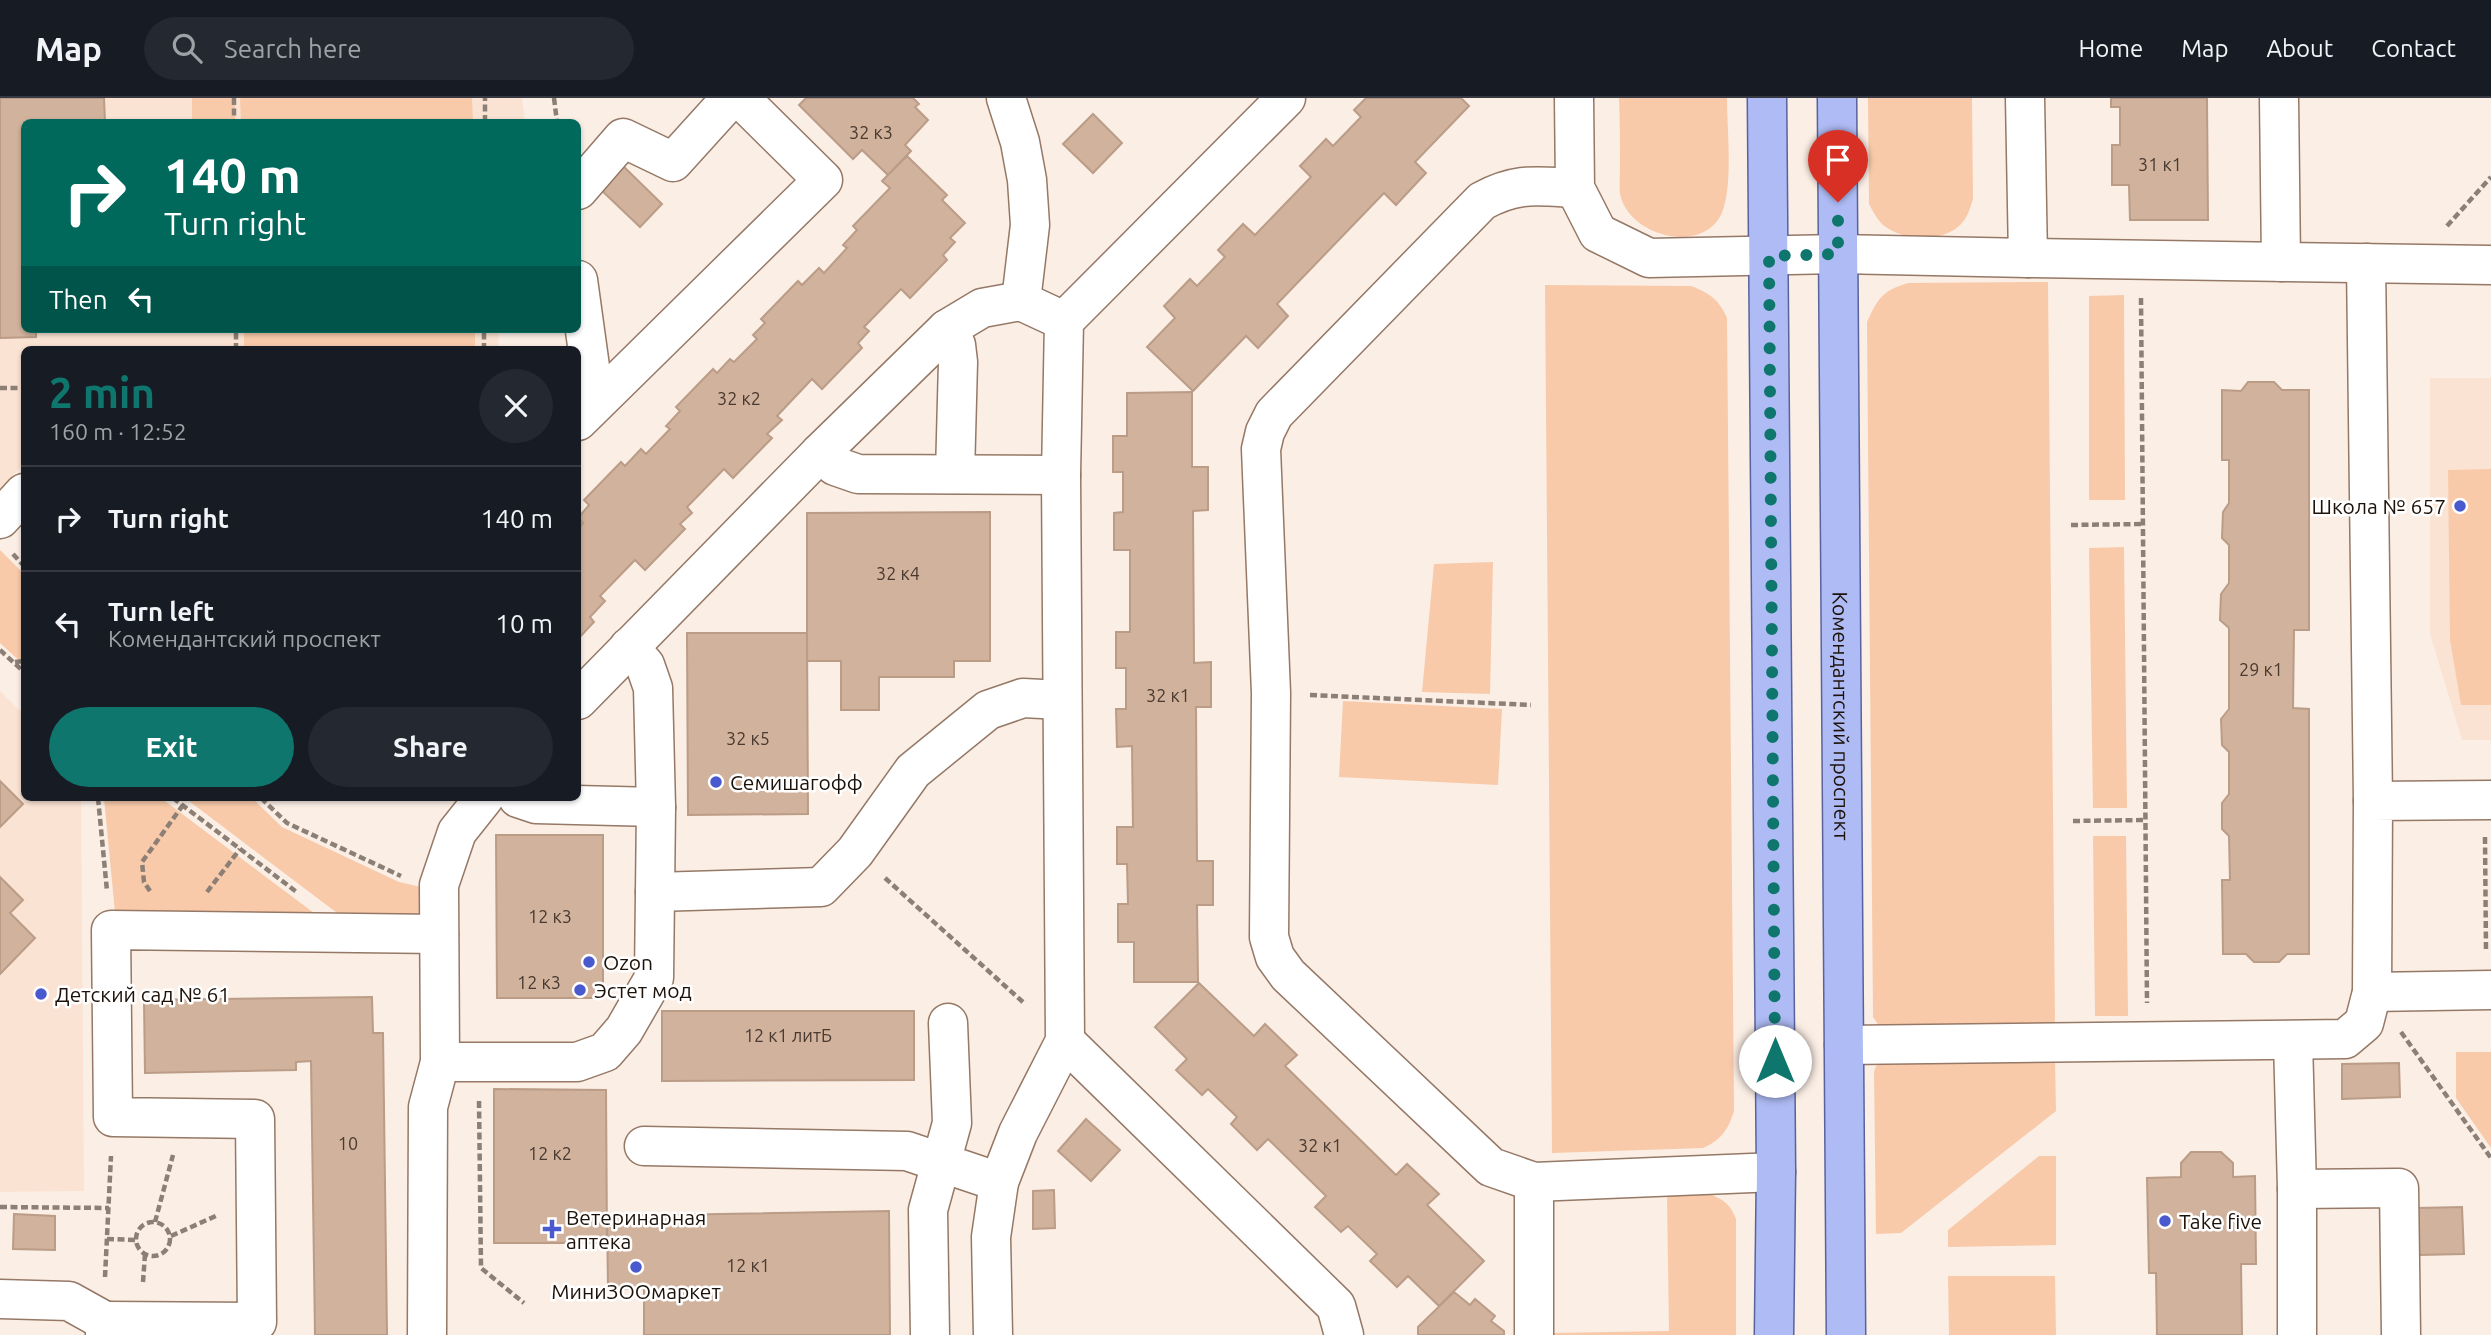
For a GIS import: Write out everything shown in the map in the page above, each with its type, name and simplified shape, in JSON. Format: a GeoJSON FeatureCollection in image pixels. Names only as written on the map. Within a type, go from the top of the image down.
{"type":"FeatureCollection","features":[{"type":"Feature","properties":{"kind":"main road"},"geometry":{"type":"LineString","coordinates":[[1767,98],[1776,1172],[1774,1335]]}},
{"type":"Feature","properties":{"kind":"main road","name":"Комендантский проспект"},"geometry":{"type":"LineString","coordinates":[[1837,98],[1846,1335]]}},
{"type":"Feature","properties":{"kind":"lane"},"geometry":{"type":"LineString","coordinates":[[1006,98],[1020,142],[1027,180],[1030,225],[1021,301]]}},
{"type":"Feature","properties":{"kind":"lane"},"geometry":{"type":"LineString","coordinates":[[993,1335],[992,1237],[999,1182],[1018,1133],[1065,1041],[1061,700],[1064,321],[1286,98]]}},
{"type":"Feature","properties":{"kind":"lane"},"geometry":{"type":"LineString","coordinates":[[1574,98],[1575,188],[1598,233],[1648,258],[1838,254],[2491,265]]}},
{"type":"Feature","properties":{"kind":"lane"},"geometry":{"type":"LineString","coordinates":[[2025,98],[2028,258]]}},
{"type":"Feature","properties":{"kind":"lane"},"geometry":{"type":"LineString","coordinates":[[2279,98],[2281,261]]}},
{"type":"Feature","properties":{"kind":"lane"},"geometry":{"type":"LineString","coordinates":[[581,187],[623,138],[673,162],[749,102],[823,180],[586,412]]}},
{"type":"Feature","properties":{"kind":"lane"},"geometry":{"type":"LineString","coordinates":[[1575,188],[1528,185],[1504,189],[1482,201],[1274,414],[1265,432],[1261,449],[1271,693],[1269,937],[1275,957],[1288,975],[1491,1167],[1534,1182],[1776,1172]]}},
{"type":"Feature","properties":{"kind":"lane"},"geometry":{"type":"LineString","coordinates":[[1844,1045],[2345,1039],[2364,1023],[2372,992],[2373,801],[2366,263]]}},
{"type":"Feature","properties":{"kind":"lane"},"geometry":{"type":"LineString","coordinates":[[581,697],[820,453],[947,329],[982,308],[1021,301],[1064,321]]}},
{"type":"Feature","properties":{"kind":"lane"},"geometry":{"type":"LineString","coordinates":[[947,329],[956,345],[958,362],[955,474]]}},
{"type":"Feature","properties":{"kind":"lane"},"geometry":{"type":"LineString","coordinates":[[581,330],[586,412]]}},
{"type":"Feature","properties":{"kind":"lane"},"geometry":{"type":"LineString","coordinates":[[820,453],[835,466],[858,474],[1061,475]]}},
{"type":"Feature","properties":{"kind":"lane"},"geometry":{"type":"LineString","coordinates":[[0,519],[21,497]]}},
{"type":"Feature","properties":{"kind":"lane"},"geometry":{"type":"LineString","coordinates":[[440,1062],[577,1062],[605,1052],[624,1030],[654,978],[656,807],[653,688],[645,665],[629,647]]}},
{"type":"Feature","properties":{"kind":"lane"},"geometry":{"type":"LineString","coordinates":[[655,892],[821,887],[855,852],[913,771],[988,710],[1023,698],[1061,700]]}},
{"type":"Feature","properties":{"kind":"lane"},"geometry":{"type":"LineString","coordinates":[[2373,801],[2488,800]]}},
{"type":"Feature","properties":{"kind":"lane"},"geometry":{"type":"LineString","coordinates":[[427,1335],[428,1107],[440,1062],[439,886],[457,832],[482,801]]}},
{"type":"Feature","properties":{"kind":"lane"},"geometry":{"type":"LineString","coordinates":[[527,801],[536,804],[656,807]]}},
{"type":"Feature","properties":{"kind":"lane"},"geometry":{"type":"LineString","coordinates":[[0,1299],[69,1301],[105,1328],[257,1322],[255,1119],[113,1117],[111,930],[439,934]]}},
{"type":"Feature","properties":{"kind":"lane"},"geometry":{"type":"LineString","coordinates":[[2372,992],[2489,990]]}},
{"type":"Feature","properties":{"kind":"lane"},"geometry":{"type":"LineString","coordinates":[[930,1335],[928,1210],[952,1123],[948,1023]]}},
{"type":"Feature","properties":{"kind":"lane"},"geometry":{"type":"LineString","coordinates":[[1065,1041],[1336,1306],[1344,1335]]}},
{"type":"Feature","properties":{"kind":"lane"},"geometry":{"type":"LineString","coordinates":[[2293,1041],[2297,1335]]}},
{"type":"Feature","properties":{"kind":"lane"},"geometry":{"type":"LineString","coordinates":[[644,1146],[907,1151],[999,1182]]}},
{"type":"Feature","properties":{"kind":"lane"},"geometry":{"type":"LineString","coordinates":[[1534,1182],[1534,1335]]}},
{"type":"Feature","properties":{"kind":"lane"},"geometry":{"type":"LineString","coordinates":[[2297,1189],[2399,1188],[2402,1335]]}},
{"type":"Feature","properties":{"kind":"path"},"geometry":{"type":"LineString","coordinates":[[234,98],[234,119]]}},
{"type":"Feature","properties":{"kind":"path"},"geometry":{"type":"LineString","coordinates":[[485,98],[485,119]]}},
{"type":"Feature","properties":{"kind":"path"},"geometry":{"type":"LineString","coordinates":[[554,98],[557,119]]}},
{"type":"Feature","properties":{"kind":"path"},"geometry":{"type":"LineString","coordinates":[[2414,263],[2491,177]]}},
{"type":"Feature","properties":{"kind":"path"},"geometry":{"type":"LineString","coordinates":[[2140,260],[2148,1042]]}},
{"type":"Feature","properties":{"kind":"path"},"geometry":{"type":"LineString","coordinates":[[0,388],[21,388]]}},
{"type":"Feature","properties":{"kind":"path"},"geometry":{"type":"LineString","coordinates":[[2071,524],[2143,524]]}},
{"type":"Feature","properties":{"kind":"path"},"geometry":{"type":"LineString","coordinates":[[0,650],[21,670]]}},
{"type":"Feature","properties":{"kind":"path"},"geometry":{"type":"LineString","coordinates":[[14,663],[21,662]]}},
{"type":"Feature","properties":{"kind":"path"},"geometry":{"type":"LineString","coordinates":[[1271,693],[1531,705]]}},
{"type":"Feature","properties":{"kind":"path"},"geometry":{"type":"LineString","coordinates":[[2488,800],[2489,990]]}},
{"type":"Feature","properties":{"kind":"path"},"geometry":{"type":"LineString","coordinates":[[98,801],[111,930]]}},
{"type":"Feature","properties":{"kind":"path"},"geometry":{"type":"LineString","coordinates":[[177,801],[299,894]]}},
{"type":"Feature","properties":{"kind":"path"},"geometry":{"type":"LineString","coordinates":[[264,801],[287,823],[403,877],[439,886]]}},
{"type":"Feature","properties":{"kind":"path"},"geometry":{"type":"LineString","coordinates":[[156,901],[144,882],[142,862],[183,805]]}},
{"type":"Feature","properties":{"kind":"path"},"geometry":{"type":"LineString","coordinates":[[2073,821],[2145,820]]}},
{"type":"Feature","properties":{"kind":"path"},"geometry":{"type":"LineString","coordinates":[[201,901],[240,849]]}},
{"type":"Feature","properties":{"kind":"path"},"geometry":{"type":"LineString","coordinates":[[855,852],[1065,1041]]}},
{"type":"Feature","properties":{"kind":"path"},"geometry":{"type":"LineString","coordinates":[[2372,992],[2491,1158]]}},
{"type":"Feature","properties":{"kind":"path"},"geometry":{"type":"LineString","coordinates":[[440,1062],[480,1102],[481,1268],[524,1303]]}},
{"type":"Feature","properties":{"kind":"path"},"geometry":{"type":"LineString","coordinates":[[105,1328],[113,1117]]}},
{"type":"Feature","properties":{"kind":"path"},"geometry":{"type":"LineString","coordinates":[[155,1222],[176,1143]]}},
{"type":"Feature","properties":{"kind":"path"},"geometry":{"type":"LineString","coordinates":[[0,1207],[109,1208]]}},
{"type":"Feature","properties":{"kind":"path"},"geometry":{"type":"LineString","coordinates":[[171,1236],[165,1227],[150,1222],[140,1228],[136,1240],[140,1251],[150,1257],[156,1257],[166,1252],[171,1236],[221,1214]]}},
{"type":"Feature","properties":{"kind":"path"},"geometry":{"type":"LineString","coordinates":[[107,1239],[136,1240]]}},
{"type":"Feature","properties":{"kind":"shaded area"},"geometry":{"type":"Polygon","coordinates":[[[0,98],[522,98],[525,119],[21,119],[21,333],[499,333],[498,346],[21,346],[21,467],[0,489],[0,98]]]}},
{"type":"Feature","properties":{"kind":"shaded area"},"geometry":{"type":"Polygon","coordinates":[[[192,98],[235,98],[235,119],[192,119],[192,98]]]}},
{"type":"Feature","properties":{"kind":"shaded area"},"geometry":{"type":"Polygon","coordinates":[[[240,98],[472,98],[473,119],[241,119],[240,98]]]}},
{"type":"Feature","properties":{"kind":"shaded area"},"geometry":{"type":"Polygon","coordinates":[[[1619,98],[1727,98],[1729,155],[1726,198],[1723,210],[1714,224],[1701,233],[1686,237],[1652,231],[1638,222],[1626,209],[1620,194],[1619,98]]]}},
{"type":"Feature","properties":{"kind":"shaded area"},"geometry":{"type":"Polygon","coordinates":[[[1868,98],[1972,98],[1973,199],[1965,218],[1954,230],[1937,236],[1906,236],[1885,227],[1877,218],[1869,204],[1868,98]]]}},
{"type":"Feature","properties":{"kind":"shaded area"},"geometry":{"type":"Polygon","coordinates":[[[2048,282],[2055,1025],[1880,1027],[1873,1017],[1867,322],[1882,296],[1908,283],[2048,282]]]}},
{"type":"Feature","properties":{"kind":"shaded area"},"geometry":{"type":"Polygon","coordinates":[[[1545,285],[1691,286],[1713,298],[1727,318],[1734,1111],[1723,1134],[1703,1148],[1552,1153],[1545,285]]]}},
{"type":"Feature","properties":{"kind":"shaded area"},"geometry":{"type":"Polygon","coordinates":[[[2124,295],[2125,500],[2089,500],[2089,296],[2124,295]]]}},
{"type":"Feature","properties":{"kind":"shaded area"},"geometry":{"type":"Polygon","coordinates":[[[244,333],[475,333],[475,346],[244,346],[244,333]]]}},
{"type":"Feature","properties":{"kind":"shaded area","name":"Школа № 657"},"geometry":{"type":"Polygon","coordinates":[[[2430,378],[2491,378],[2491,740],[2462,740],[2430,634],[2430,378]]]}},
{"type":"Feature","properties":{"kind":"shaded area"},"geometry":{"type":"Polygon","coordinates":[[[2491,469],[2491,705],[2461,705],[2450,640],[2448,470],[2491,469]]]}},
{"type":"Feature","properties":{"kind":"shaded area"},"geometry":{"type":"Polygon","coordinates":[[[2124,547],[2127,808],[2093,808],[2089,548],[2124,547]]]}},
{"type":"Feature","properties":{"kind":"shaded area"},"geometry":{"type":"Polygon","coordinates":[[[0,550],[21,571],[21,662],[0,643],[0,550]]]}},
{"type":"Feature","properties":{"kind":"shaded area"},"geometry":{"type":"Polygon","coordinates":[[[1493,562],[1490,694],[1422,692],[1434,564],[1493,562]]]}},
{"type":"Feature","properties":{"kind":"shaded area","name":"Детский сад № 61"},"geometry":{"type":"Polygon","coordinates":[[[0,691],[21,712],[21,801],[81,801],[84,1191],[0,1192],[0,691]]]}},
{"type":"Feature","properties":{"kind":"shaded area"},"geometry":{"type":"Polygon","coordinates":[[[1343,701],[1502,709],[1498,785],[1339,777],[1343,701]]]}},
{"type":"Feature","properties":{"kind":"shaded area"},"geometry":{"type":"Polygon","coordinates":[[[104,801],[165,801],[330,925],[116,923],[104,801]]]}},
{"type":"Feature","properties":{"kind":"shaded area"},"geometry":{"type":"Polygon","coordinates":[[[189,801],[255,801],[282,827],[399,882],[434,890],[432,928],[353,925],[189,801]]]}},
{"type":"Feature","properties":{"kind":"shaded area"},"geometry":{"type":"Polygon","coordinates":[[[2093,836],[2126,836],[2128,1016],[2095,1016],[2093,836]]]}},
{"type":"Feature","properties":{"kind":"shaded area"},"geometry":{"type":"Polygon","coordinates":[[[2456,1052],[2491,1052],[2491,1148],[2456,1098],[2456,1052]]]}},
{"type":"Feature","properties":{"kind":"shaded area"},"geometry":{"type":"Polygon","coordinates":[[[2055,1060],[2056,1111],[1901,1233],[1876,1234],[1876,1066],[2055,1060]]]}},
{"type":"Feature","properties":{"kind":"shaded area"},"geometry":{"type":"Polygon","coordinates":[[[2039,1156],[2056,1156],[2056,1245],[1948,1247],[1948,1230],[2039,1156]]]}},
{"type":"Feature","properties":{"kind":"shaded area"},"geometry":{"type":"Polygon","coordinates":[[[1710,1194],[1726,1204],[1736,1219],[1736,1335],[1550,1335],[1669,1331],[1667,1195],[1710,1194]]]}},
{"type":"Feature","properties":{"kind":"shaded area"},"geometry":{"type":"Polygon","coordinates":[[[1948,1276],[2055,1276],[2056,1335],[1949,1335],[1948,1276]]]}},
{"type":"Feature","properties":{"kind":"building"},"geometry":{"type":"Polygon","coordinates":[[[0,98],[104,98],[105,119],[21,119],[21,333],[36,333],[36,337],[0,338],[0,98]]]}},
{"type":"Feature","properties":{"kind":"building"},"geometry":{"type":"Polygon","coordinates":[[[806,98],[913,98],[919,104],[915,107],[928,120],[905,145],[911,151],[888,175],[862,150],[853,159],[799,105],[806,98]]]}},
{"type":"Feature","properties":{"kind":"building"},"geometry":{"type":"Polygon","coordinates":[[[1366,98],[1461,98],[1469,106],[1415,162],[1426,173],[1396,205],[1384,193],[1277,304],[1288,316],[1258,348],[1246,336],[1193,391],[1147,347],[1175,318],[1164,306],[1190,279],[1197,286],[1225,257],[1218,250],[1243,224],[1255,235],[1311,177],[1300,166],[1326,139],[1333,146],[1361,117],[1354,110],[1366,98]]]}},
{"type":"Feature","properties":{"kind":"building"},"geometry":{"type":"Polygon","coordinates":[[[2111,98],[2207,98],[2208,220],[2130,220],[2129,185],[2112,185],[2112,145],[2120,145],[2120,107],[2111,107],[2111,98]]]}},
{"type":"Feature","properties":{"kind":"building"},"geometry":{"type":"Polygon","coordinates":[[[1093,114],[1122,143],[1093,173],[1063,144],[1093,114]]]}},
{"type":"Feature","properties":{"kind":"building"},"geometry":{"type":"Polygon","coordinates":[[[907,156],[947,195],[942,200],[965,223],[950,238],[955,242],[943,255],[947,260],[910,298],[901,289],[864,327],[869,331],[858,343],[862,348],[822,389],[812,379],[777,416],[782,420],[767,434],[772,438],[733,478],[724,469],[687,507],[692,513],[680,524],[685,529],[645,570],[635,560],[600,596],[605,601],[590,617],[594,622],[581,636],[581,514],[589,505],[584,500],[621,462],[625,466],[641,449],[646,454],[670,429],[666,426],[680,411],[676,407],[713,369],[717,373],[730,359],[734,362],[757,339],[753,335],[765,323],[761,319],[798,281],[802,285],[819,268],[824,273],[847,248],[843,245],[857,230],[853,226],[890,188],[882,181],[907,156]]]}},
{"type":"Feature","properties":{"kind":"building"},"geometry":{"type":"Polygon","coordinates":[[[620,163],[662,204],[640,227],[598,187],[620,163]]]}},
{"type":"Feature","properties":{"kind":"building"},"geometry":{"type":"Polygon","coordinates":[[[2248,382],[2274,382],[2282,390],[2309,390],[2309,630],[2294,630],[2293,708],[2309,709],[2309,954],[2287,954],[2279,962],[2254,962],[2246,954],[2223,954],[2222,880],[2230,880],[2229,836],[2222,829],[2222,803],[2229,794],[2229,752],[2222,745],[2221,719],[2229,709],[2229,628],[2220,620],[2221,594],[2229,583],[2229,545],[2222,538],[2223,512],[2229,503],[2229,460],[2222,460],[2222,390],[2241,391],[2248,382]]]}},
{"type":"Feature","properties":{"kind":"building"},"geometry":{"type":"Polygon","coordinates":[[[1192,392],[1192,467],[1208,467],[1208,510],[1193,511],[1194,663],[1211,662],[1211,707],[1196,707],[1197,861],[1213,861],[1213,905],[1197,905],[1198,982],[1134,982],[1134,942],[1118,942],[1118,904],[1128,904],[1127,864],[1117,864],[1117,827],[1133,827],[1132,746],[1117,747],[1116,709],[1126,709],[1126,668],[1116,668],[1116,632],[1130,632],[1130,550],[1114,550],[1114,513],[1123,512],[1123,472],[1113,472],[1113,436],[1127,436],[1127,393],[1192,392]]]}},
{"type":"Feature","properties":{"kind":"building"},"geometry":{"type":"Polygon","coordinates":[[[990,512],[990,661],[954,661],[954,677],[879,677],[879,710],[841,710],[841,661],[807,661],[807,513],[990,512]]]}},
{"type":"Feature","properties":{"kind":"building"},"geometry":{"type":"Polygon","coordinates":[[[687,633],[807,633],[808,814],[688,815],[687,633]]]}},
{"type":"Feature","properties":{"kind":"building"},"geometry":{"type":"Polygon","coordinates":[[[0,781],[23,804],[0,827],[0,781]]]}},
{"type":"Feature","properties":{"kind":"building"},"geometry":{"type":"Polygon","coordinates":[[[496,835],[603,835],[603,998],[497,998],[496,835]]]}},
{"type":"Feature","properties":{"kind":"building"},"geometry":{"type":"Polygon","coordinates":[[[0,877],[23,900],[10,913],[35,938],[0,974],[0,877]]]}},
{"type":"Feature","properties":{"kind":"building"},"geometry":{"type":"Polygon","coordinates":[[[1199,983],[1254,1036],[1265,1024],[1297,1055],[1285,1066],[1396,1175],[1407,1164],[1439,1194],[1427,1205],[1484,1261],[1439,1306],[1408,1276],[1397,1287],[1370,1261],[1377,1254],[1348,1226],[1341,1232],[1315,1207],[1326,1196],[1268,1139],[1257,1150],[1231,1124],[1237,1117],[1208,1089],[1202,1095],[1176,1070],[1187,1059],[1155,1027],[1199,983]]]}},
{"type":"Feature","properties":{"kind":"building"},"geometry":{"type":"Polygon","coordinates":[[[372,997],[373,1033],[383,1033],[387,1335],[315,1335],[311,1061],[296,1062],[296,1070],[145,1073],[144,1000],[372,997]]]}},
{"type":"Feature","properties":{"kind":"building"},"geometry":{"type":"Polygon","coordinates":[[[662,1011],[914,1011],[914,1080],[662,1081],[662,1011]]]}},
{"type":"Feature","properties":{"kind":"building"},"geometry":{"type":"Polygon","coordinates":[[[2399,1063],[2400,1097],[2342,1099],[2342,1064],[2399,1063]]]}},
{"type":"Feature","properties":{"kind":"building"},"geometry":{"type":"Polygon","coordinates":[[[494,1089],[606,1090],[607,1243],[494,1243],[494,1089]]]}},
{"type":"Feature","properties":{"kind":"building"},"geometry":{"type":"Polygon","coordinates":[[[1086,1119],[1120,1150],[1091,1181],[1058,1151],[1086,1119]]]}},
{"type":"Feature","properties":{"kind":"building"},"geometry":{"type":"Polygon","coordinates":[[[2191,1152],[2221,1152],[2233,1163],[2233,1177],[2255,1176],[2256,1264],[2241,1264],[2242,1335],[2157,1335],[2156,1273],[2149,1273],[2147,1178],[2181,1177],[2181,1163],[2191,1152]]]}},
{"type":"Feature","properties":{"kind":"building"},"geometry":{"type":"Polygon","coordinates":[[[1054,1190],[1055,1228],[1033,1229],[1033,1191],[1054,1190]]]}},
{"type":"Feature","properties":{"kind":"building"},"geometry":{"type":"Polygon","coordinates":[[[2462,1207],[2464,1254],[2419,1255],[2418,1208],[2462,1207]]]}},
{"type":"Feature","properties":{"kind":"building"},"geometry":{"type":"Polygon","coordinates":[[[889,1211],[890,1335],[644,1335],[644,1288],[608,1289],[607,1216],[889,1211]]]}},
{"type":"Feature","properties":{"kind":"building"},"geometry":{"type":"Polygon","coordinates":[[[14,1214],[55,1216],[55,1250],[13,1249],[14,1214]]]}},
{"type":"Feature","properties":{"kind":"building"},"geometry":{"type":"Polygon","coordinates":[[[1454,1292],[1470,1305],[1475,1299],[1495,1316],[1491,1321],[1504,1331],[1504,1335],[1418,1335],[1418,1327],[1454,1292]]]}},
{"type":"Feature","properties":{"kind":"place","name":"Школа № 657"},"geometry":{"type":"Point","coordinates":[2460,506]}},
{"type":"Feature","properties":{"kind":"place","name":"Семишагофф"},"geometry":{"type":"Point","coordinates":[716,782]}},
{"type":"Feature","properties":{"kind":"place","name":"Ozon"},"geometry":{"type":"Point","coordinates":[589,962]}},
{"type":"Feature","properties":{"kind":"place","name":"Эстет мод"},"geometry":{"type":"Point","coordinates":[580,990]}},
{"type":"Feature","properties":{"kind":"place","name":"Детский сад № 61"},"geometry":{"type":"Point","coordinates":[41,994]}},
{"type":"Feature","properties":{"kind":"place","name":"Take five"},"geometry":{"type":"Point","coordinates":[2165,1221]}},
{"type":"Feature","properties":{"kind":"place","name":"Ветеринарная аптека"},"geometry":{"type":"Point","coordinates":[552,1229]}},
{"type":"Feature","properties":{"kind":"place","name":"МиниЗООмаркет"},"geometry":{"type":"Point","coordinates":[636,1267]}},
{"type":"Feature","properties":{"kind":"route"},"geometry":{"type":"LineString","coordinates":[[1775,1061],[1769,256],[1838,254],[1838,202]]}}]}
